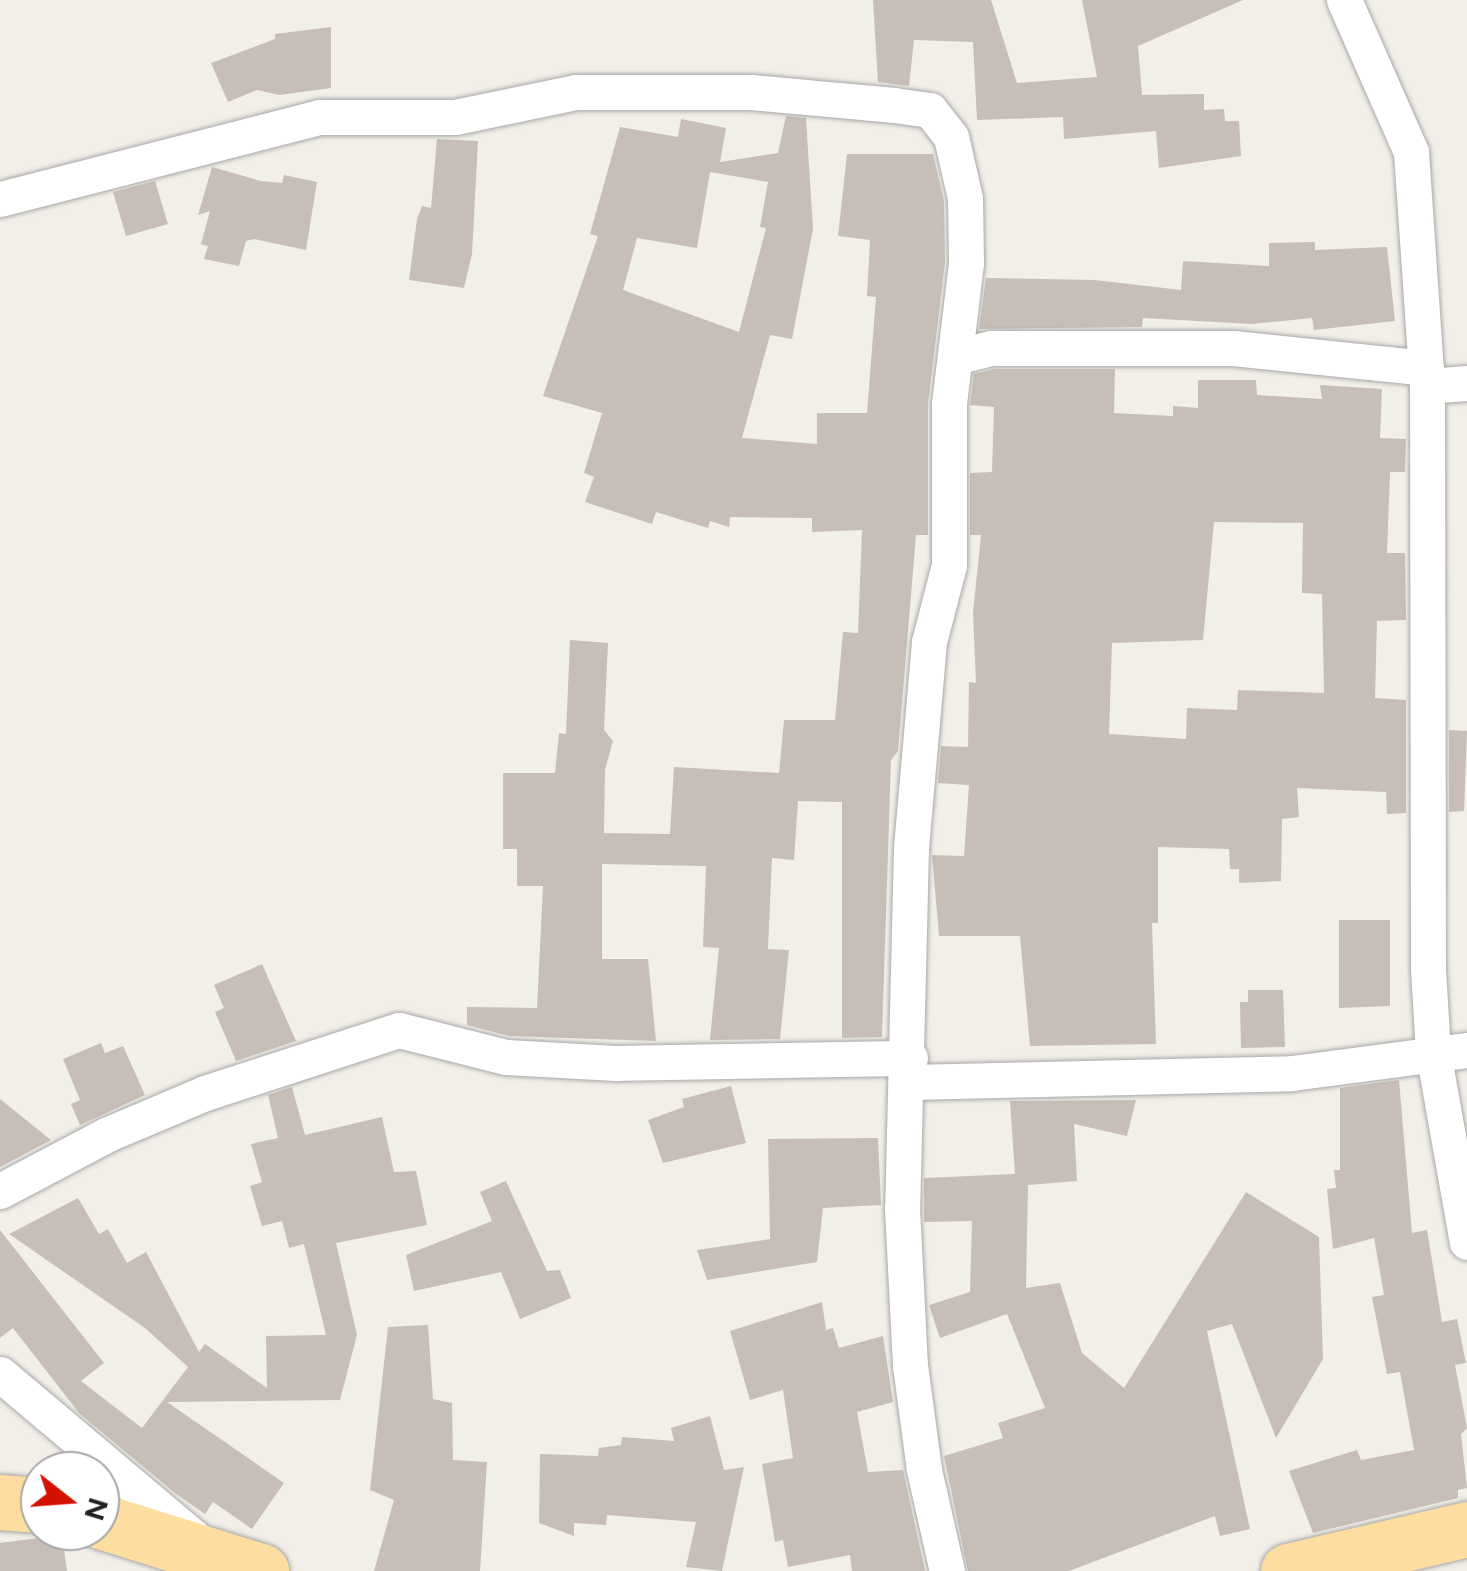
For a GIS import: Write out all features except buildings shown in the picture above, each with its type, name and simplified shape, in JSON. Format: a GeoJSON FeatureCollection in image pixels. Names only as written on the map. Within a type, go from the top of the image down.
{"type":"FeatureCollection","features":[{"type":"Feature","properties":{"kind":"main road"},"geometry":{"type":"LineString","coordinates":[[120,1527],[210,1552],[260,1571]]}},
{"type":"Feature","properties":{"kind":"main road"},"geometry":{"type":"LineString","coordinates":[[1288,1571],[1467,1529]]}},
{"type":"Feature","properties":{"kind":"street"},"geometry":{"type":"LineString","coordinates":[[1344,0],[1411,152],[1426,377],[1450,1051],[1467,1242]]}},
{"type":"Feature","properties":{"kind":"street"},"geometry":{"type":"LineString","coordinates":[[0,199],[320,117],[455,117],[576,92],[751,92],[930,110],[952,137],[966,198],[960,356],[949,404],[950,566],[930,642],[913,811],[903,1290],[924,1470],[947,1571]]}},
{"type":"Feature","properties":{"kind":"street"},"geometry":{"type":"LineString","coordinates":[[960,356],[992,348],[1234,348],[1467,383]]}},
{"type":"Feature","properties":{"kind":"street"},"geometry":{"type":"LineString","coordinates":[[0,1191],[108,1134],[205,1094],[399,1030],[506,1057],[910,1070],[1292,1073],[1450,1051]]}},
{"type":"Feature","properties":{"kind":"street"},"geometry":{"type":"LineString","coordinates":[[0,1374],[210,1552]]}}]}
